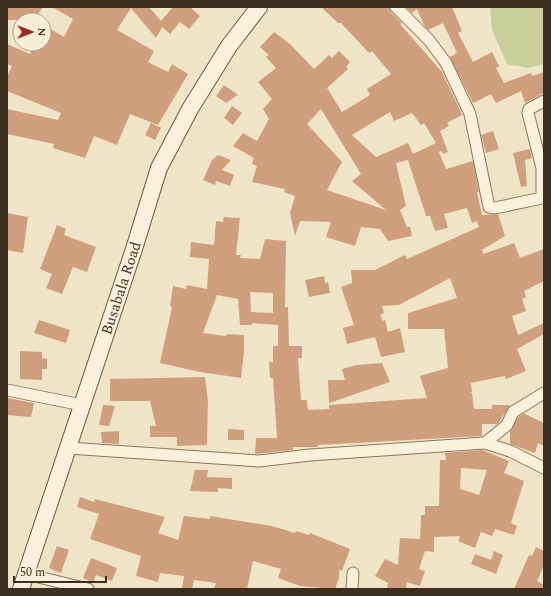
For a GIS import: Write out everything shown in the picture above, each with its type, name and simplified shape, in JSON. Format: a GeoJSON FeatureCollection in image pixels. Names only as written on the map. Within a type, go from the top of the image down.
{"type":"FeatureCollection","features":[{"type":"Feature","properties":{"kind":"street","name":"Busabala Road"},"geometry":{"type":"LineString","coordinates":[[23,582],[159,168],[190,109],[225,52],[259,7]]}},
{"type":"Feature","properties":{"kind":"street"},"geometry":{"type":"LineString","coordinates":[[396,7],[429,40],[446,63],[470,114],[489,207],[495,208],[542,198],[542,168],[528,113],[529,109],[544,101]]}},
{"type":"Feature","properties":{"kind":"street"},"geometry":{"type":"LineString","coordinates":[[7,390],[82,405]]}},
{"type":"Feature","properties":{"kind":"street"},"geometry":{"type":"LineString","coordinates":[[485,443],[507,425],[513,412],[544,393]]}},
{"type":"Feature","properties":{"kind":"street"},"geometry":{"type":"LineString","coordinates":[[68,448],[259,461],[310,455],[485,443],[510,451],[544,468]]}},
{"type":"Feature","properties":{"kind":"street"},"geometry":{"type":"LineString","coordinates":[[352,589],[353,573]]}},
{"type":"Feature","properties":{"kind":"street"},"geometry":{"type":"LineString","coordinates":[[23,582],[88,589]]}},
{"type":"Feature","properties":{"kind":"green space"},"geometry":{"type":"Polygon","coordinates":[[[490,7],[544,7],[544,64],[528,68],[507,64],[492,30],[490,7]]]}},
{"type":"Feature","properties":{"kind":"building"},"geometry":{"type":"Polygon","coordinates":[[[7,7],[43,7],[40,12],[12,12],[12,20],[7,20],[7,7]]]}},
{"type":"Feature","properties":{"kind":"building"},"geometry":{"type":"Polygon","coordinates":[[[52,7],[149,7],[161,21],[173,7],[190,7],[200,16],[189,29],[180,22],[170,34],[162,27],[156,38],[131,8],[117,30],[154,51],[148,62],[168,72],[172,64],[188,74],[158,125],[130,114],[117,145],[94,136],[85,158],[53,148],[54,144],[7,134],[7,109],[58,120],[61,113],[7,91],[7,77],[12,66],[7,64],[7,44],[12,46],[12,52],[25,52],[30,54],[31,52],[52,52],[52,30],[64,37],[73,19],[52,7]]]}},
{"type":"Feature","properties":{"kind":"building"},"geometry":{"type":"Polygon","coordinates":[[[321,7],[389,7],[391,12],[402,23],[400,24],[442,72],[462,115],[447,123],[449,126],[440,131],[448,152],[443,154],[442,151],[439,152],[446,169],[473,161],[482,215],[498,214],[505,236],[482,250],[483,254],[514,243],[520,258],[544,249],[544,281],[524,291],[526,297],[522,299],[526,311],[512,316],[518,335],[544,323],[544,334],[517,349],[526,371],[506,379],[505,376],[471,383],[472,392],[470,393],[472,393],[474,409],[492,409],[492,405],[510,405],[498,424],[482,424],[482,436],[318,445],[318,447],[293,447],[293,450],[255,454],[256,438],[277,438],[273,378],[270,378],[269,362],[273,362],[273,346],[278,346],[278,325],[252,323],[252,325],[240,325],[238,299],[217,295],[203,333],[226,336],[227,334],[244,335],[241,378],[200,372],[160,363],[172,307],[170,306],[173,286],[186,289],[187,285],[207,289],[209,259],[190,257],[191,242],[214,245],[216,221],[223,222],[224,217],[240,218],[236,255],[241,255],[240,258],[260,259],[265,239],[286,241],[285,307],[288,307],[289,346],[302,346],[302,358],[298,358],[301,400],[307,400],[308,410],[329,409],[329,405],[427,398],[420,376],[448,368],[444,329],[408,329],[408,313],[457,298],[450,278],[399,305],[382,306],[384,313],[380,315],[383,321],[385,320],[388,332],[400,328],[405,352],[381,357],[375,337],[347,344],[343,328],[354,325],[341,287],[352,283],[351,270],[375,270],[405,255],[407,259],[479,227],[477,221],[472,223],[467,208],[444,214],[448,228],[435,231],[430,216],[426,216],[408,160],[396,163],[406,206],[400,210],[407,227],[410,227],[412,236],[388,241],[380,229],[361,227],[355,246],[326,237],[331,222],[300,221],[295,236],[290,213],[295,196],[284,192],[285,189],[252,182],[257,166],[252,164],[254,158],[233,146],[243,133],[257,141],[269,119],[263,109],[272,99],[258,82],[276,68],[266,57],[269,55],[260,47],[274,32],[290,44],[314,69],[329,55],[332,58],[339,51],[350,62],[346,67],[348,69],[327,88],[342,112],[370,95],[367,89],[391,74],[372,51],[369,53],[341,23],[338,23],[321,7]],[[321,109],[307,124],[342,162],[327,190],[386,210],[352,181],[361,174],[321,109]],[[390,112],[352,135],[376,157],[408,143],[413,154],[436,143],[424,123],[421,125],[412,113],[394,121],[390,112]],[[250,292],[251,312],[273,313],[273,293],[250,292]]]}},
{"type":"Feature","properties":{"kind":"building"},"geometry":{"type":"Polygon","coordinates":[[[406,7],[452,7],[462,31],[458,33],[473,62],[492,52],[499,66],[496,68],[504,83],[531,73],[532,76],[544,72],[544,93],[525,103],[521,91],[496,103],[491,94],[473,103],[450,57],[457,53],[443,23],[428,30],[424,25],[417,9],[412,13],[406,7]]]}},
{"type":"Feature","properties":{"kind":"building"},"geometry":{"type":"Polygon","coordinates":[[[224,85],[238,95],[226,103],[216,96],[224,85]]]}},
{"type":"Feature","properties":{"kind":"building"},"geometry":{"type":"Polygon","coordinates":[[[232,106],[242,113],[233,125],[224,118],[232,106]]]}},
{"type":"Feature","properties":{"kind":"building"},"geometry":{"type":"Polygon","coordinates":[[[151,123],[161,128],[155,140],[145,135],[151,123]]]}},
{"type":"Feature","properties":{"kind":"building"},"geometry":{"type":"Polygon","coordinates":[[[493,131],[499,149],[486,153],[481,135],[493,131]]]}},
{"type":"Feature","properties":{"kind":"building"},"geometry":{"type":"Polygon","coordinates":[[[530,149],[532,158],[525,160],[527,186],[521,187],[513,153],[530,149]]]}},
{"type":"Feature","properties":{"kind":"building"},"geometry":{"type":"Polygon","coordinates":[[[218,155],[231,160],[222,170],[234,175],[230,186],[216,181],[215,185],[203,180],[212,160],[218,155]]]}},
{"type":"Feature","properties":{"kind":"building"},"geometry":{"type":"Polygon","coordinates":[[[7,213],[28,217],[23,253],[7,250],[7,213]]]}},
{"type":"Feature","properties":{"kind":"building"},"geometry":{"type":"Polygon","coordinates":[[[57,225],[66,229],[64,235],[96,247],[87,272],[73,267],[62,294],[46,288],[52,274],[40,269],[57,225]]]}},
{"type":"Feature","properties":{"kind":"building"},"geometry":{"type":"Polygon","coordinates":[[[324,276],[325,283],[328,282],[330,293],[309,297],[305,280],[324,276]]]}},
{"type":"Feature","properties":{"kind":"building"},"geometry":{"type":"Polygon","coordinates":[[[39,320],[70,330],[66,343],[34,333],[39,320]]]}},
{"type":"Feature","properties":{"kind":"building"},"geometry":{"type":"Polygon","coordinates":[[[20,351],[42,352],[42,358],[47,359],[47,369],[42,369],[42,380],[20,379],[20,351]]]}},
{"type":"Feature","properties":{"kind":"building"},"geometry":{"type":"Polygon","coordinates":[[[382,363],[390,382],[329,403],[328,380],[345,380],[342,369],[356,365],[382,363]]]}},
{"type":"Feature","properties":{"kind":"building"},"geometry":{"type":"Polygon","coordinates":[[[205,377],[208,401],[207,445],[177,446],[177,437],[150,437],[150,426],[156,426],[150,401],[110,401],[110,379],[205,377]]]}},
{"type":"Feature","properties":{"kind":"building"},"geometry":{"type":"Polygon","coordinates":[[[7,398],[34,403],[31,417],[7,415],[7,398]]]}},
{"type":"Feature","properties":{"kind":"building"},"geometry":{"type":"Polygon","coordinates":[[[103,405],[115,406],[109,426],[99,425],[103,405]]]}},
{"type":"Feature","properties":{"kind":"building"},"geometry":{"type":"Polygon","coordinates":[[[525,413],[544,423],[544,446],[538,443],[535,453],[510,444],[510,431],[518,417],[525,413]]]}},
{"type":"Feature","properties":{"kind":"building"},"geometry":{"type":"Polygon","coordinates":[[[228,429],[244,430],[244,440],[228,440],[228,429]]]}},
{"type":"Feature","properties":{"kind":"building"},"geometry":{"type":"Polygon","coordinates":[[[119,431],[119,444],[102,443],[101,432],[119,431]]]}},
{"type":"Feature","properties":{"kind":"building"},"geometry":{"type":"Polygon","coordinates":[[[482,450],[509,461],[504,473],[524,481],[511,523],[517,526],[514,535],[495,529],[492,536],[481,532],[475,548],[458,541],[460,536],[434,537],[434,552],[425,551],[419,569],[425,571],[420,586],[407,582],[406,589],[387,589],[388,583],[375,576],[385,559],[398,565],[400,538],[420,539],[421,515],[425,515],[425,506],[439,506],[440,460],[446,460],[445,453],[482,450]],[[461,468],[460,489],[479,495],[487,470],[461,468]]]}},
{"type":"Feature","properties":{"kind":"building"},"geometry":{"type":"Polygon","coordinates":[[[195,470],[208,470],[207,477],[232,478],[232,489],[218,488],[218,492],[190,491],[195,470]]]}},
{"type":"Feature","properties":{"kind":"building"},"geometry":{"type":"Polygon","coordinates":[[[80,497],[94,502],[95,499],[165,517],[158,533],[178,540],[184,516],[210,519],[210,516],[272,526],[295,533],[296,531],[309,535],[310,533],[350,549],[342,571],[339,570],[339,578],[335,589],[300,586],[278,578],[281,569],[253,561],[247,589],[214,589],[216,583],[194,580],[192,589],[182,589],[184,576],[160,573],[158,582],[136,576],[141,556],[90,539],[99,514],[77,507],[80,497]]]}},
{"type":"Feature","properties":{"kind":"building"},"geometry":{"type":"Polygon","coordinates":[[[57,546],[69,550],[61,573],[49,568],[57,546]]]}},
{"type":"Feature","properties":{"kind":"building"},"geometry":{"type":"Polygon","coordinates":[[[536,547],[544,551],[544,565],[537,581],[544,585],[544,589],[514,589],[529,555],[532,556],[536,547]]]}},
{"type":"Feature","properties":{"kind":"building"},"geometry":{"type":"Polygon","coordinates":[[[494,551],[503,555],[496,574],[471,564],[475,554],[491,560],[494,551]]]}},
{"type":"Feature","properties":{"kind":"building"},"geometry":{"type":"Polygon","coordinates":[[[91,558],[117,568],[112,581],[96,575],[93,582],[83,578],[91,558]]]}}]}
